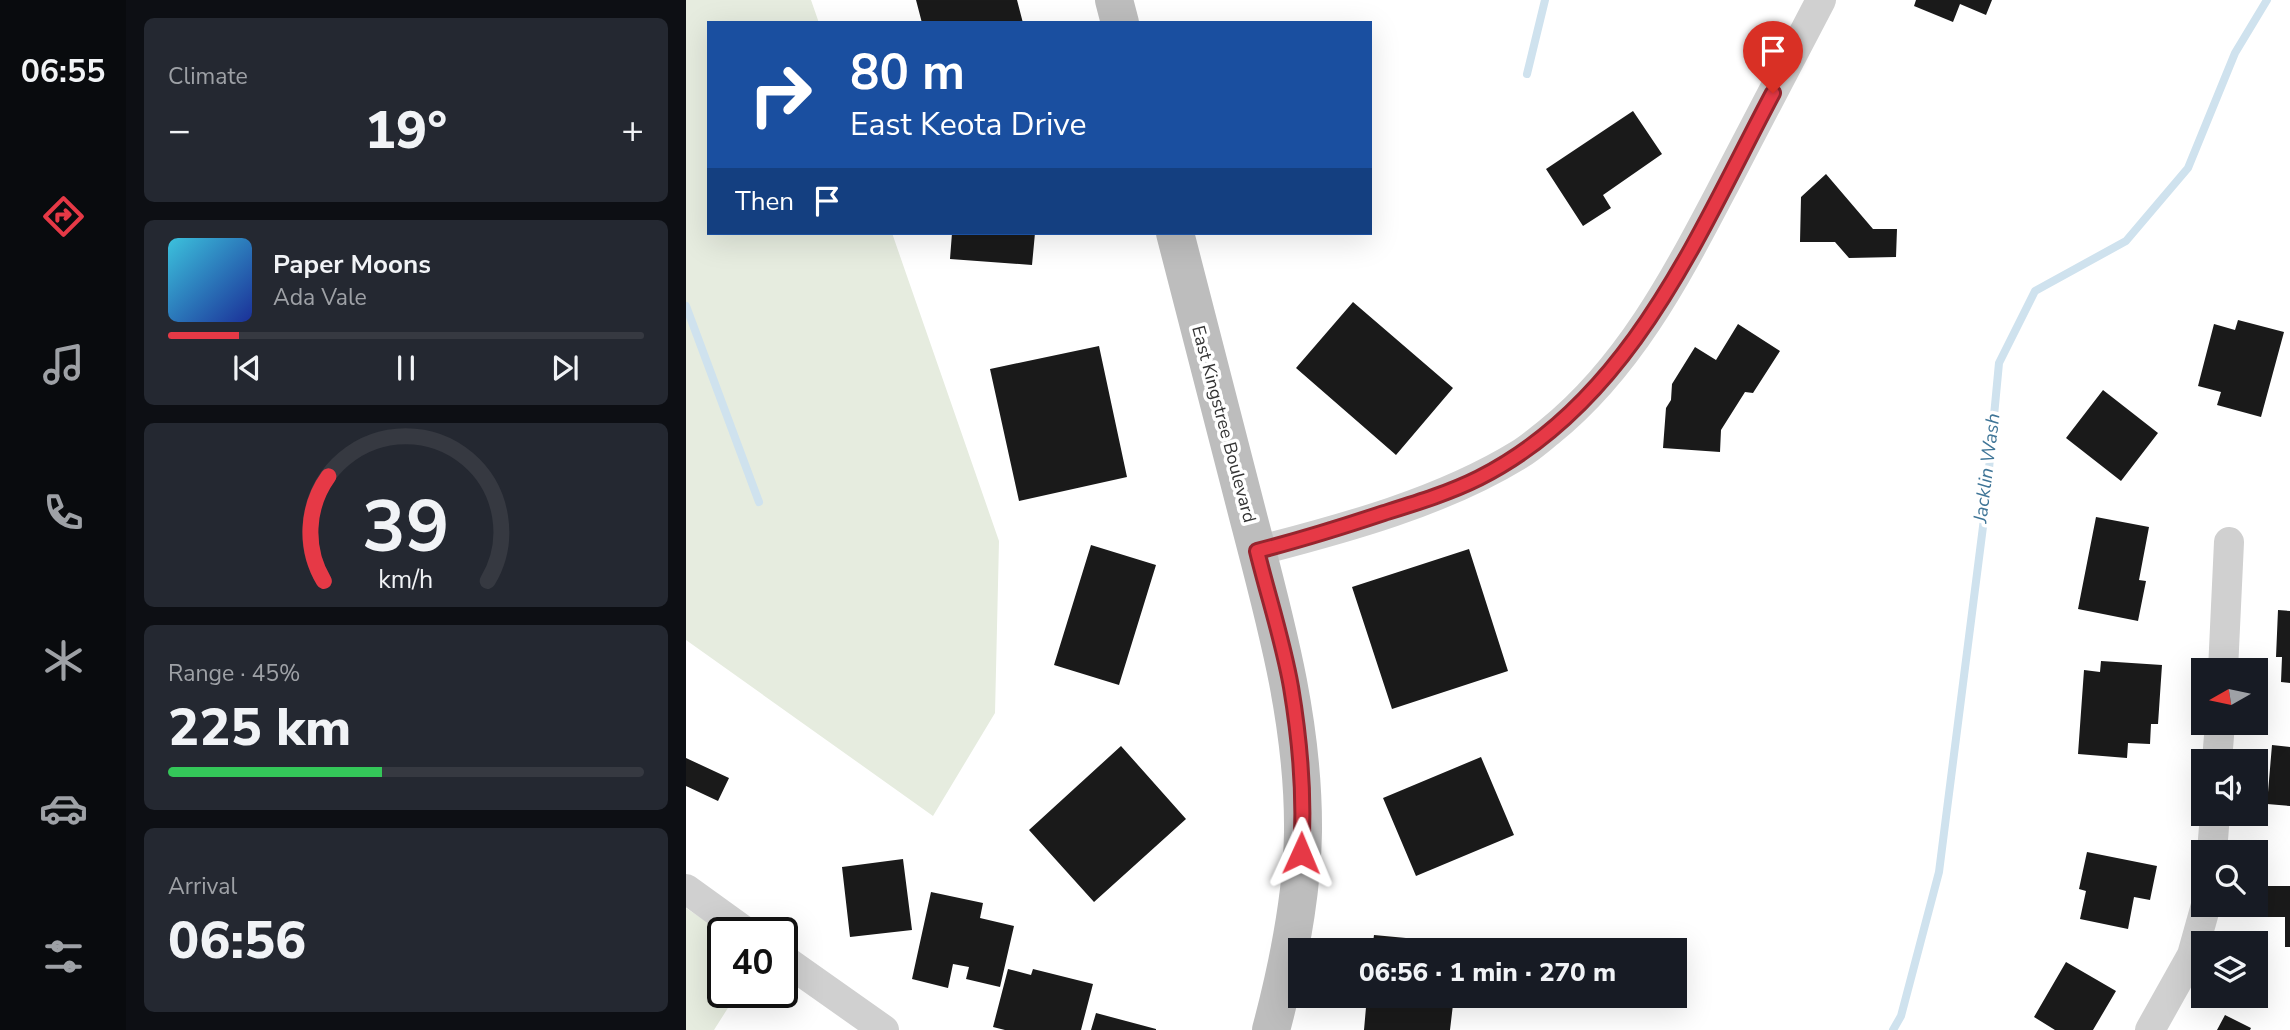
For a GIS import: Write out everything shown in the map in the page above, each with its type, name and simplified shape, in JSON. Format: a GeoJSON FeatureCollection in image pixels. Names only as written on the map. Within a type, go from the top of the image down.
{"type":"FeatureCollection","features":[{"type":"Feature","properties":{"kind":"street"},"geometry":{"type":"LineString","coordinates":[[1114,0],[1119,21]]}},
{"type":"Feature","properties":{"kind":"street"},"geometry":{"type":"LineString","coordinates":[[1257,551],[1415,503],[1478,478],[1523,453],[1574,412],[1621,360],[1675,279],[1821,0]]}},
{"type":"Feature","properties":{"kind":"street","name":"East Kingstree Boulevard"},"geometry":{"type":"LineString","coordinates":[[1176,235],[1290,684],[1300,755],[1302,819],[1299,895],[1284,980],[1271,1030]]}},
{"type":"Feature","properties":{"kind":"street"},"geometry":{"type":"LineString","coordinates":[[2224,658],[2229,542]]}},
{"type":"Feature","properties":{"kind":"street"},"geometry":{"type":"LineString","coordinates":[[686,889],[725,917]]}},
{"type":"Feature","properties":{"kind":"street"},"geometry":{"type":"LineString","coordinates":[[2150,1030],[2192,955],[2203,917]]}},
{"type":"Feature","properties":{"kind":"street"},"geometry":{"type":"LineString","coordinates":[[798,969],[884,1030]]}},
{"type":"Feature","properties":{"kind":"shaded area"},"geometry":{"type":"Polygon","coordinates":[[[686,0],[811,0],[818,21],[707,21],[707,235],[893,235],[999,541],[995,713],[933,816],[686,640],[686,0]]]}},
{"type":"Feature","properties":{"kind":"shaded area"},"geometry":{"type":"Polygon","coordinates":[[[686,908],[707,922],[707,1008],[728,1008],[714,1030],[686,1030],[686,908]]]}},
{"type":"Feature","properties":{"kind":"building"},"geometry":{"type":"Polygon","coordinates":[[[916,0],[1017,0],[1022,21],[921,21],[916,0]]]}},
{"type":"Feature","properties":{"kind":"building"},"geometry":{"type":"Polygon","coordinates":[[[1916,0],[1992,0],[1986,15],[1960,4],[1953,22],[1914,6],[1916,0]]]}},
{"type":"Feature","properties":{"kind":"building"},"geometry":{"type":"Polygon","coordinates":[[[1633,111],[1662,154],[1603,195],[1611,208],[1583,226],[1546,169],[1633,111]]]}},
{"type":"Feature","properties":{"kind":"building"},"geometry":{"type":"Polygon","coordinates":[[[1826,174],[1873,229],[1897,229],[1896,257],[1849,258],[1835,242],[1800,242],[1801,197],[1826,174]]]}},
{"type":"Feature","properties":{"kind":"building"},"geometry":{"type":"Polygon","coordinates":[[[952,235],[1035,235],[1032,265],[950,259],[952,235]]]}},
{"type":"Feature","properties":{"kind":"building"},"geometry":{"type":"Polygon","coordinates":[[[1353,302],[1453,388],[1396,455],[1296,368],[1353,302]]]}},
{"type":"Feature","properties":{"kind":"building"},"geometry":{"type":"Polygon","coordinates":[[[2238,320],[2284,332],[2261,417],[2217,405],[2221,392],[2198,386],[2214,324],[2235,330],[2238,320]]]}},
{"type":"Feature","properties":{"kind":"building"},"geometry":{"type":"Polygon","coordinates":[[[1738,324],[1780,351],[1753,393],[1745,392],[1721,430],[1720,452],[1663,448],[1666,408],[1671,400],[1672,384],[1695,347],[1716,360],[1738,324]]]}},
{"type":"Feature","properties":{"kind":"building"},"geometry":{"type":"Polygon","coordinates":[[[1099,346],[1127,477],[1019,501],[990,369],[1099,346]]]}},
{"type":"Feature","properties":{"kind":"building"},"geometry":{"type":"Polygon","coordinates":[[[2103,390],[2158,433],[2121,481],[2066,438],[2103,390]]]}},
{"type":"Feature","properties":{"kind":"building"},"geometry":{"type":"Polygon","coordinates":[[[2096,517],[2149,527],[2139,580],[2146,581],[2138,621],[2078,609],[2096,517]]]}},
{"type":"Feature","properties":{"kind":"building"},"geometry":{"type":"Polygon","coordinates":[[[1091,545],[1156,565],[1119,685],[1054,665],[1091,545]]]}},
{"type":"Feature","properties":{"kind":"building"},"geometry":{"type":"Polygon","coordinates":[[[1469,549],[1508,671],[1392,709],[1352,587],[1469,549]]]}},
{"type":"Feature","properties":{"kind":"building"},"geometry":{"type":"Polygon","coordinates":[[[2278,610],[2290,611],[2290,683],[2281,682],[2282,657],[2276,657],[2278,610]]]}},
{"type":"Feature","properties":{"kind":"building"},"geometry":{"type":"Polygon","coordinates":[[[2101,661],[2162,665],[2158,724],[2151,724],[2150,744],[2128,743],[2127,758],[2078,754],[2084,670],[2100,672],[2101,661]]]}},
{"type":"Feature","properties":{"kind":"building"},"geometry":{"type":"Polygon","coordinates":[[[2272,745],[2290,747],[2290,806],[2268,804],[2272,745]]]}},
{"type":"Feature","properties":{"kind":"building"},"geometry":{"type":"Polygon","coordinates":[[[1121,746],[1186,819],[1094,902],[1029,830],[1121,746]]]}},
{"type":"Feature","properties":{"kind":"building"},"geometry":{"type":"Polygon","coordinates":[[[1481,757],[1514,835],[1416,876],[1383,798],[1481,757]]]}},
{"type":"Feature","properties":{"kind":"building"},"geometry":{"type":"Polygon","coordinates":[[[686,758],[729,778],[718,801],[686,786],[686,758]]]}},
{"type":"Feature","properties":{"kind":"building"},"geometry":{"type":"Polygon","coordinates":[[[2087,852],[2157,866],[2150,900],[2134,897],[2128,929],[2080,919],[2086,891],[2079,889],[2087,852]]]}},
{"type":"Feature","properties":{"kind":"building"},"geometry":{"type":"Polygon","coordinates":[[[903,859],[912,930],[850,937],[842,867],[903,859]]]}},
{"type":"Feature","properties":{"kind":"building"},"geometry":{"type":"Polygon","coordinates":[[[2268,886],[2290,886],[2290,947],[2285,947],[2285,917],[2268,917],[2268,886]]]}},
{"type":"Feature","properties":{"kind":"building"},"geometry":{"type":"Polygon","coordinates":[[[931,892],[983,903],[980,918],[1014,926],[1000,987],[966,979],[969,967],[953,964],[948,988],[912,979],[931,892]]]}},
{"type":"Feature","properties":{"kind":"building"},"geometry":{"type":"Polygon","coordinates":[[[1374,935],[1406,938],[1374,938],[1374,935]]]}},
{"type":"Feature","properties":{"kind":"building"},"geometry":{"type":"Polygon","coordinates":[[[2066,962],[2116,991],[2093,1030],[2055,1030],[2034,1017],[2066,962]]]}},
{"type":"Feature","properties":{"kind":"building"},"geometry":{"type":"Polygon","coordinates":[[[1008,969],[1031,975],[1033,969],[1093,984],[1081,1030],[1005,1030],[993,1027],[1008,969]]]}},
{"type":"Feature","properties":{"kind":"building"},"geometry":{"type":"Polygon","coordinates":[[[1366,1008],[1453,1008],[1450,1030],[1364,1030],[1366,1008]]]}},
{"type":"Feature","properties":{"kind":"building"},"geometry":{"type":"Polygon","coordinates":[[[1096,1013],[1156,1029],[1156,1030],[1091,1030],[1096,1013]]]}},
{"type":"Feature","properties":{"kind":"building"},"geometry":{"type":"Polygon","coordinates":[[[2225,1015],[2251,1028],[2250,1030],[2217,1030],[2225,1015]]]}},
{"type":"Feature","properties":{"kind":"waterway"},"geometry":{"type":"LineString","coordinates":[[1527,74],[1545,0]]}},
{"type":"Feature","properties":{"kind":"waterway","name":"Jacklin Wash"},"geometry":{"type":"LineString","coordinates":[[1893,1030],[1901,1016],[1939,872],[1985,511],[1999,363],[2035,291],[2126,241],[2188,168],[2235,53],[2267,0]]}},
{"type":"Feature","properties":{"kind":"waterway"},"geometry":{"type":"LineString","coordinates":[[686,306],[759,502]]}},
{"type":"Feature","properties":{"kind":"route"},"geometry":{"type":"LineString","coordinates":[[1301,853],[1303,832],[1297,728],[1290,684],[1257,551],[1404,507],[1478,478],[1523,453],[1574,412],[1621,360],[1675,279],[1773,93]]}}]}
